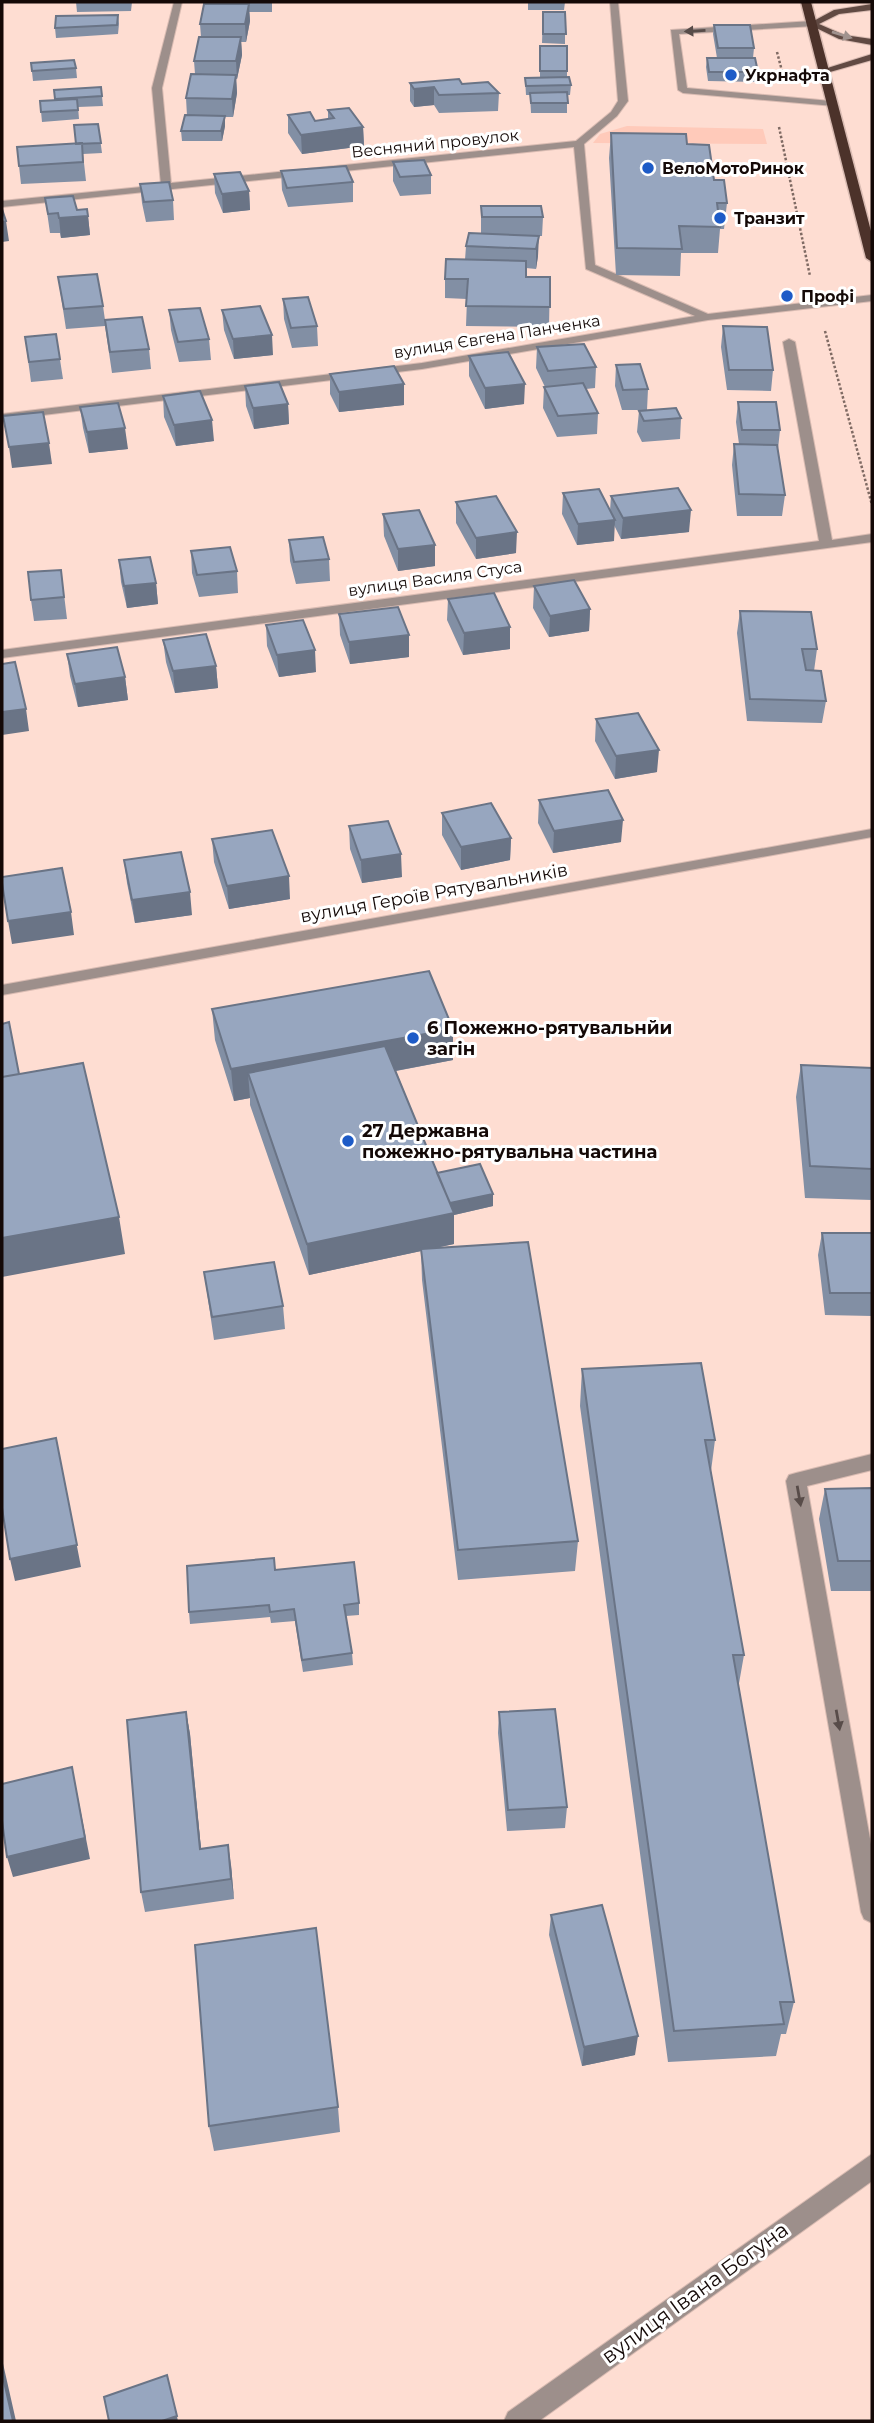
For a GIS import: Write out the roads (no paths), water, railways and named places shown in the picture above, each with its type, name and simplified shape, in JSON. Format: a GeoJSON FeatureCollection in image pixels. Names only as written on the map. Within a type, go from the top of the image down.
{"type":"FeatureCollection","features":[{"type":"Feature","properties":{"kind":"highway"},"geometry":{"type":"LineString","coordinates":[[806,2],[872,258]]}},
{"type":"Feature","properties":{"kind":"main road"},"geometry":{"type":"LineString","coordinates":[[812,24],[836,12],[872,7]]}},
{"type":"Feature","properties":{"kind":"main road"},"geometry":{"type":"LineString","coordinates":[[812,24],[842,37],[872,42]]}},
{"type":"Feature","properties":{"kind":"main road"},"geometry":{"type":"LineString","coordinates":[[823,71],[872,57]]}},
{"type":"Feature","properties":{"kind":"street"},"geometry":{"type":"LineString","coordinates":[[166,187],[157,88],[178,2]]}},
{"type":"Feature","properties":{"kind":"street"},"geometry":{"type":"LineString","coordinates":[[614,2],[622,101],[618,111],[585,135],[579,144],[590,267],[708,317]]}},
{"type":"Feature","properties":{"kind":"street"},"geometry":{"type":"LineString","coordinates":[[812,24],[674,32],[683,90],[831,104]]}},
{"type":"Feature","properties":{"kind":"street","name":"Весняний провулок"},"geometry":{"type":"LineString","coordinates":[[2,204],[579,144]]}},
{"type":"Feature","properties":{"kind":"street","name":"вулиця Євгена Панченка"},"geometry":{"type":"LineString","coordinates":[[2,417],[422,366],[708,317],[817,302],[872,298]]}},
{"type":"Feature","properties":{"kind":"street"},"geometry":{"type":"LineString","coordinates":[[789,342],[826,544]]}},
{"type":"Feature","properties":{"kind":"street","name":"вулиця Василя Стуса"},"geometry":{"type":"LineString","coordinates":[[2,654],[872,538]]}},
{"type":"Feature","properties":{"kind":"street","name":"вулиця Героїв Рятувальників"},"geometry":{"type":"LineString","coordinates":[[2,990],[872,833]]}},
{"type":"Feature","properties":{"kind":"street"},"geometry":{"type":"LineString","coordinates":[[872,1462],[796,1481],[872,1912]]}},
{"type":"Feature","properties":{"kind":"street","name":"вулиця Івана Богуна"},"geometry":{"type":"LineString","coordinates":[[517,2421],[872,2166]]}},
{"type":"Feature","properties":{"kind":"place","name":"Укрнафта"},"geometry":{"type":"Point","coordinates":[731,75]}},
{"type":"Feature","properties":{"kind":"place","name":"ВелоМотоРинок"},"geometry":{"type":"Point","coordinates":[648,168]}},
{"type":"Feature","properties":{"kind":"place","name":"Транзит"},"geometry":{"type":"Point","coordinates":[720,218]}},
{"type":"Feature","properties":{"kind":"place","name":"Профі"},"geometry":{"type":"Point","coordinates":[787,296]}},
{"type":"Feature","properties":{"kind":"place","name":"6 Пожежно-рятувальнйи загін"},"geometry":{"type":"Point","coordinates":[413,1038]}},
{"type":"Feature","properties":{"kind":"place","name":"27 Державна пожежно-рятувальна частина"},"geometry":{"type":"Point","coordinates":[348,1141]}}]}
